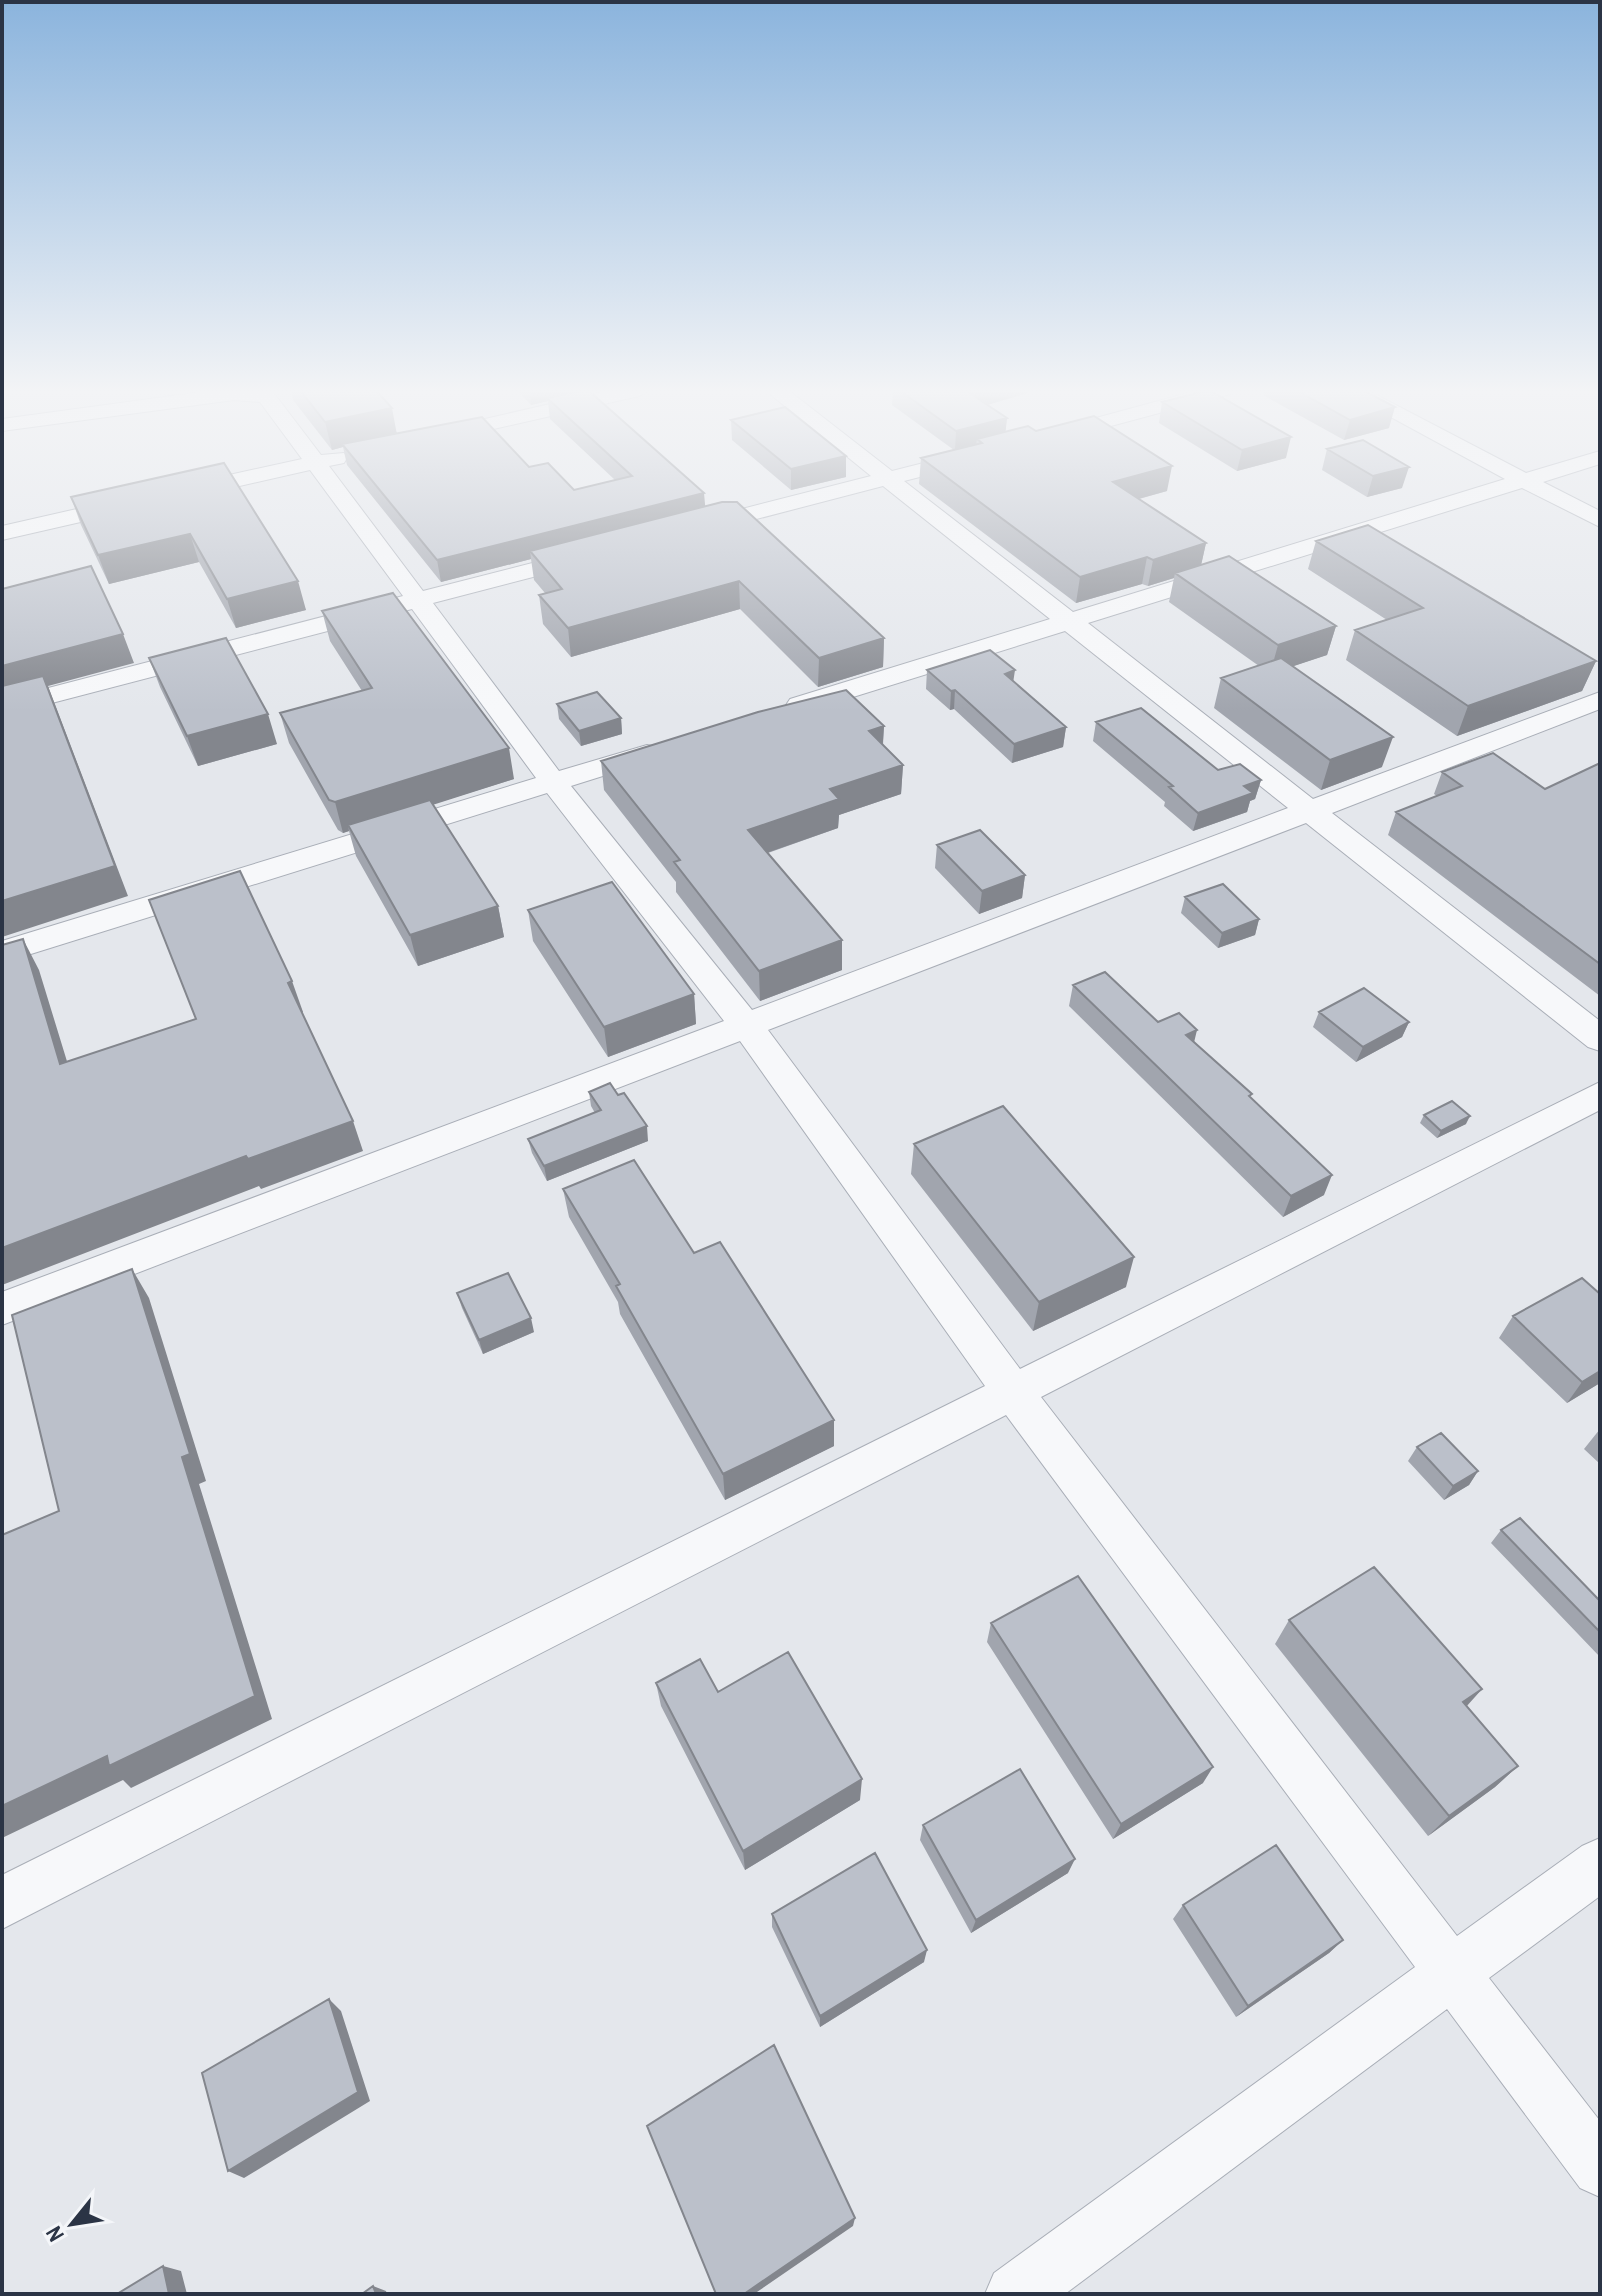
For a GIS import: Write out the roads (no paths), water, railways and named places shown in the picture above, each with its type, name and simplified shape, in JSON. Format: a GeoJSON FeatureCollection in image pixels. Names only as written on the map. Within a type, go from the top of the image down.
{"type":"FeatureCollection","features":[{"type":"Feature","properties":{"kind":"street"},"geometry":{"type":"LineString","coordinates":[[2,533],[163,497]]}},
{"type":"Feature","properties":{"kind":"street"},"geometry":{"type":"LineString","coordinates":[[340,497],[553,782],[745,1024],[1014,1393],[1600,2168]]}},
{"type":"Feature","properties":{"kind":"street"},"geometry":{"type":"LineString","coordinates":[[675,534],[817,497]]}},
{"type":"Feature","properties":{"kind":"street"},"geometry":{"type":"LineString","coordinates":[[910,497],[1600,1039]]}},
{"type":"Feature","properties":{"kind":"street"},"geometry":{"type":"LineString","coordinates":[[781,711],[1472,497]]}},
{"type":"Feature","properties":{"kind":"street"},"geometry":{"type":"LineString","coordinates":[[1555,497],[1600,520]]}},
{"type":"Feature","properties":{"kind":"street"},"geometry":{"type":"LineString","coordinates":[[2,708],[599,553]]}},
{"type":"Feature","properties":{"kind":"street"},"geometry":{"type":"LineString","coordinates":[[2,1309],[1600,700]]}},
{"type":"Feature","properties":{"kind":"street"},"geometry":{"type":"LineString","coordinates":[[2,952],[675,744]]}},
{"type":"Feature","properties":{"kind":"street"},"geometry":{"type":"LineString","coordinates":[[2,1903],[1600,1095]]}},
{"type":"Feature","properties":{"kind":"street"},"geometry":{"type":"LineString","coordinates":[[1015,2294],[1600,1864]]}}]}
